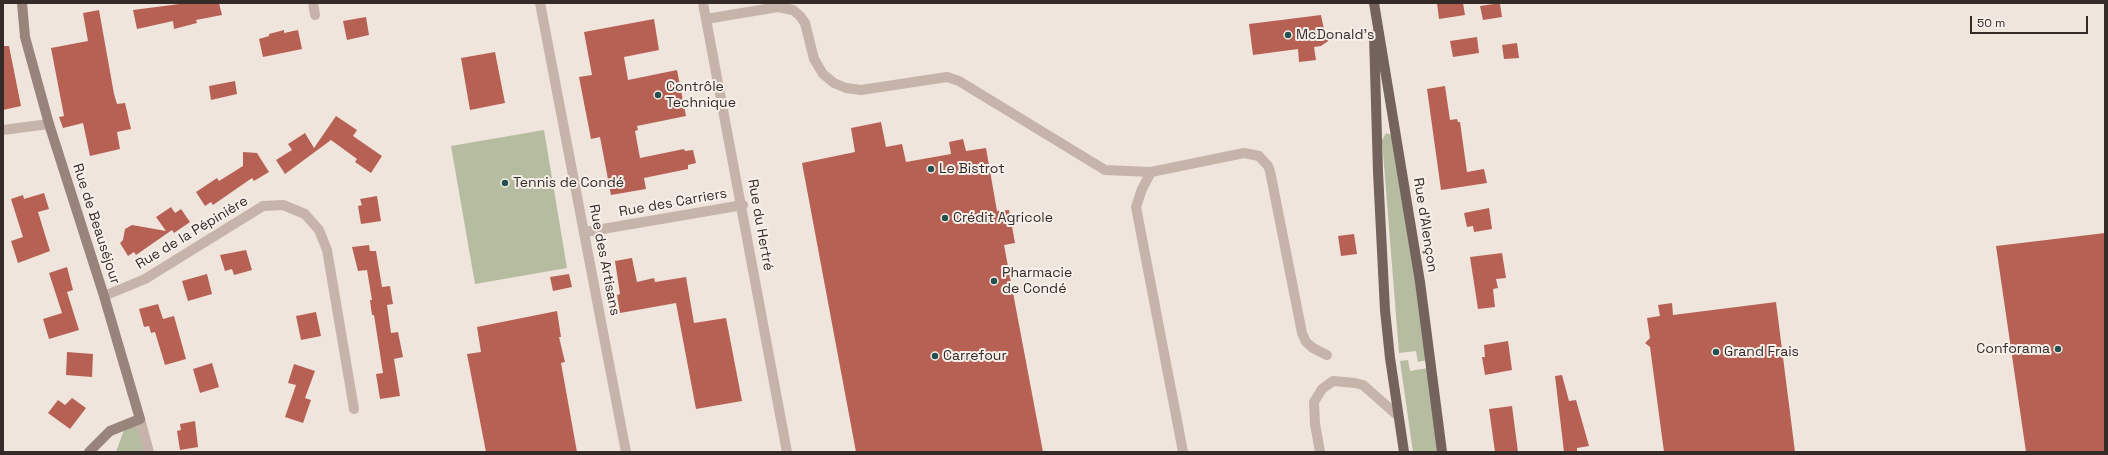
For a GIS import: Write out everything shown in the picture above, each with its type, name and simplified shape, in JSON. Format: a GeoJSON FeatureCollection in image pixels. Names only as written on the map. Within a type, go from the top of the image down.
{"type":"FeatureCollection","features":[{"type":"Feature","properties":{"kind":"main road","name":"Rue d'Alençon"},"geometry":{"type":"LineString","coordinates":[[1374,3],[1378,172],[1385,302],[1397,415],[1404,452]]}},
{"type":"Feature","properties":{"kind":"main road","name":"Rue d'Alençon"},"geometry":{"type":"LineString","coordinates":[[1374,3],[1420,282],[1442,452]]}},
{"type":"Feature","properties":{"kind":"street","name":"Rue de Beauséjour"},"geometry":{"type":"LineString","coordinates":[[22,3],[25,37],[49,124],[104,296],[149,452]]}},
{"type":"Feature","properties":{"kind":"street"},"geometry":{"type":"LineString","coordinates":[[313,3],[315,15]]}},
{"type":"Feature","properties":{"kind":"street","name":"Rue des Artisans"},"geometry":{"type":"LineString","coordinates":[[540,3],[626,452]]}},
{"type":"Feature","properties":{"kind":"street","name":"Rue du Hertré"},"geometry":{"type":"LineString","coordinates":[[703,3],[743,205],[787,452]]}},
{"type":"Feature","properties":{"kind":"street"},"geometry":{"type":"LineString","coordinates":[[706,19],[778,7],[793,10],[805,23],[817,64],[823,74],[834,83],[846,88],[861,90],[947,77],[959,81],[1105,170],[1151,172],[1244,153],[1259,156],[1264,160],[1270,171],[1302,333],[1306,342],[1313,348],[1328,355]]}},
{"type":"Feature","properties":{"kind":"street"},"geometry":{"type":"LineString","coordinates":[[3,130],[49,124]]}},
{"type":"Feature","properties":{"kind":"street"},"geometry":{"type":"LineString","coordinates":[[1151,172],[1136,206],[1183,452]]}},
{"type":"Feature","properties":{"kind":"street","name":"Rue de la Pépinière"},"geometry":{"type":"LineString","coordinates":[[104,296],[145,279],[263,206],[283,205],[305,214],[319,230],[327,250],[354,410]]}},
{"type":"Feature","properties":{"kind":"street","name":"Rue des Carriers"},"geometry":{"type":"LineString","coordinates":[[585,232],[743,205]]}},
{"type":"Feature","properties":{"kind":"street"},"geometry":{"type":"LineString","coordinates":[[1320,452],[1315,424],[1314,402],[1322,389],[1333,382],[1363,385],[1397,415]]}},
{"type":"Feature","properties":{"kind":"street"},"geometry":{"type":"LineString","coordinates":[[89,452],[110,431],[140,419]]}},
{"type":"Feature","properties":{"kind":"green space","name":"Tennis de Condé"},"geometry":{"type":"Polygon","coordinates":[[[544,130],[567,268],[475,284],[451,146],[544,130]]]}},
{"type":"Feature","properties":{"kind":"green space"},"geometry":{"type":"Polygon","coordinates":[[[1386,133],[1394,136],[1427,360],[1418,362],[1416,351],[1399,353],[1382,140],[1386,133]]]}},
{"type":"Feature","properties":{"kind":"green space"},"geometry":{"type":"Polygon","coordinates":[[[1408,360],[1410,371],[1428,368],[1438,452],[1413,452],[1400,361],[1408,360]]]}},
{"type":"Feature","properties":{"kind":"green space"},"geometry":{"type":"Polygon","coordinates":[[[140,419],[149,452],[116,452],[125,427],[140,419]]]}},
{"type":"Feature","properties":{"kind":"building"},"geometry":{"type":"Polygon","coordinates":[[[187,3],[219,3],[222,15],[196,20],[197,23],[174,29],[173,21],[137,29],[133,10],[187,3]]]}},
{"type":"Feature","properties":{"kind":"building"},"geometry":{"type":"Polygon","coordinates":[[[1437,3],[1463,3],[1465,15],[1439,19],[1437,3]]]}},
{"type":"Feature","properties":{"kind":"building"},"geometry":{"type":"Polygon","coordinates":[[[1500,4],[1502,17],[1483,20],[1480,6],[1500,4]]]}},
{"type":"Feature","properties":{"kind":"building"},"geometry":{"type":"Polygon","coordinates":[[[99,10],[114,94],[117,104],[125,103],[131,129],[117,132],[120,149],[90,156],[83,123],[63,128],[59,117],[64,116],[51,48],[88,41],[83,13],[99,10]]]}},
{"type":"Feature","properties":{"kind":"building","name":"McDonald's"},"geometry":{"type":"Polygon","coordinates":[[[1321,15],[1325,34],[1341,32],[1321,46],[1314,47],[1316,60],[1299,62],[1298,49],[1253,55],[1249,24],[1321,15]]]}},
{"type":"Feature","properties":{"kind":"building"},"geometry":{"type":"Polygon","coordinates":[[[366,17],[369,35],[347,40],[343,21],[366,17]]]}},
{"type":"Feature","properties":{"kind":"building"},"geometry":{"type":"Polygon","coordinates":[[[654,19],[659,50],[624,57],[628,80],[677,70],[686,116],[637,126],[638,130],[635,131],[640,158],[684,149],[685,151],[693,150],[696,163],[688,165],[688,169],[644,178],[646,189],[611,195],[600,137],[591,139],[579,77],[592,75],[584,32],[654,19]]]}},
{"type":"Feature","properties":{"kind":"building"},"geometry":{"type":"Polygon","coordinates":[[[284,30],[284,33],[298,30],[302,49],[263,57],[259,39],[269,36],[269,34],[284,30]]]}},
{"type":"Feature","properties":{"kind":"building"},"geometry":{"type":"Polygon","coordinates":[[[1477,37],[1479,53],[1453,57],[1450,41],[1477,37]]]}},
{"type":"Feature","properties":{"kind":"building"},"geometry":{"type":"Polygon","coordinates":[[[1517,43],[1519,58],[1504,59],[1502,45],[1517,43]]]}},
{"type":"Feature","properties":{"kind":"building"},"geometry":{"type":"Polygon","coordinates":[[[3,46],[9,46],[21,106],[3,110],[3,46]]]}},
{"type":"Feature","properties":{"kind":"building"},"geometry":{"type":"Polygon","coordinates":[[[495,52],[505,103],[470,110],[461,58],[495,52]]]}},
{"type":"Feature","properties":{"kind":"building"},"geometry":{"type":"Polygon","coordinates":[[[235,81],[237,94],[211,100],[209,86],[235,81]]]}},
{"type":"Feature","properties":{"kind":"building"},"geometry":{"type":"Polygon","coordinates":[[[1445,86],[1450,120],[1457,119],[1458,122],[1460,122],[1467,172],[1484,169],[1487,183],[1441,190],[1427,89],[1445,86]]]}},
{"type":"Feature","properties":{"kind":"building"},"geometry":{"type":"Polygon","coordinates":[[[336,116],[357,130],[353,136],[382,156],[371,173],[355,162],[357,159],[331,140],[285,174],[276,160],[292,150],[288,144],[305,133],[314,148],[336,116]]]}},
{"type":"Feature","properties":{"kind":"building","name":"Carrefour"},"geometry":{"type":"Polygon","coordinates":[[[881,122],[886,147],[902,144],[906,162],[951,154],[949,142],[963,139],[966,151],[986,148],[997,211],[1009,210],[1015,243],[1004,245],[1043,452],[856,452],[802,163],[855,152],[851,128],[881,122]]]}},
{"type":"Feature","properties":{"kind":"building"},"geometry":{"type":"Polygon","coordinates":[[[243,152],[257,153],[269,172],[254,181],[252,178],[213,205],[211,202],[205,206],[196,192],[217,178],[219,181],[243,166],[243,152]]]}},
{"type":"Feature","properties":{"kind":"building"},"geometry":{"type":"Polygon","coordinates":[[[44,193],[49,209],[38,212],[50,251],[18,263],[11,241],[23,237],[11,199],[23,195],[24,199],[44,193]]]}},
{"type":"Feature","properties":{"kind":"building"},"geometry":{"type":"Polygon","coordinates":[[[377,196],[381,221],[361,224],[358,206],[362,205],[360,199],[377,196]]]}},
{"type":"Feature","properties":{"kind":"building"},"geometry":{"type":"Polygon","coordinates":[[[171,207],[175,213],[181,209],[190,222],[174,233],[172,230],[136,255],[134,252],[128,256],[120,243],[123,240],[125,229],[132,225],[166,231],[156,217],[171,207]]]}},
{"type":"Feature","properties":{"kind":"building"},"geometry":{"type":"Polygon","coordinates":[[[1489,208],[1492,229],[1474,232],[1473,226],[1467,227],[1464,213],[1489,208]]]}},
{"type":"Feature","properties":{"kind":"building","name":"Conforama"},"geometry":{"type":"Polygon","coordinates":[[[2105,233],[2105,452],[2026,452],[1996,246],[2105,233]]]}},
{"type":"Feature","properties":{"kind":"building"},"geometry":{"type":"Polygon","coordinates":[[[1354,234],[1357,254],[1341,256],[1338,236],[1354,234]]]}},
{"type":"Feature","properties":{"kind":"building"},"geometry":{"type":"Polygon","coordinates":[[[369,245],[370,251],[376,251],[382,287],[390,286],[393,304],[387,305],[391,333],[398,332],[403,357],[394,359],[400,396],[380,399],[376,374],[383,373],[374,315],[372,315],[370,300],[372,300],[367,270],[358,271],[352,247],[369,245]]]}},
{"type":"Feature","properties":{"kind":"building"},"geometry":{"type":"Polygon","coordinates":[[[246,250],[252,270],[234,275],[232,269],[225,271],[220,255],[246,250]]]}},
{"type":"Feature","properties":{"kind":"building"},"geometry":{"type":"Polygon","coordinates":[[[1502,253],[1506,278],[1496,279],[1498,288],[1493,289],[1495,307],[1478,309],[1470,257],[1502,253]]]}},
{"type":"Feature","properties":{"kind":"building"},"geometry":{"type":"Polygon","coordinates":[[[632,258],[637,282],[654,278],[655,282],[686,277],[694,323],[726,318],[742,401],[696,409],[676,303],[620,313],[617,295],[620,294],[615,261],[632,258]]]}},
{"type":"Feature","properties":{"kind":"building"},"geometry":{"type":"Polygon","coordinates":[[[67,267],[73,290],[67,292],[79,330],[49,339],[43,319],[62,313],[49,273],[67,267]]]}},
{"type":"Feature","properties":{"kind":"building"},"geometry":{"type":"Polygon","coordinates":[[[207,274],[212,294],[188,301],[182,281],[207,274]]]}},
{"type":"Feature","properties":{"kind":"building"},"geometry":{"type":"Polygon","coordinates":[[[569,274],[572,287],[553,291],[550,277],[569,274]]]}},
{"type":"Feature","properties":{"kind":"building"},"geometry":{"type":"Polygon","coordinates":[[[1776,302],[1795,452],[1664,452],[1650,347],[1645,343],[1650,338],[1647,318],[1660,316],[1658,305],[1672,303],[1673,315],[1776,302]]]}},
{"type":"Feature","properties":{"kind":"building"},"geometry":{"type":"Polygon","coordinates":[[[158,304],[163,319],[174,316],[186,359],[165,365],[155,332],[151,333],[149,326],[144,327],[139,309],[158,304]]]}},
{"type":"Feature","properties":{"kind":"building"},"geometry":{"type":"Polygon","coordinates":[[[557,311],[561,337],[559,337],[565,362],[561,363],[577,452],[486,452],[467,354],[481,352],[477,327],[557,311]]]}},
{"type":"Feature","properties":{"kind":"building"},"geometry":{"type":"Polygon","coordinates":[[[316,312],[321,336],[301,340],[296,316],[316,312]]]}},
{"type":"Feature","properties":{"kind":"building"},"geometry":{"type":"Polygon","coordinates":[[[1508,341],[1512,370],[1485,375],[1482,357],[1485,357],[1484,345],[1508,341]]]}},
{"type":"Feature","properties":{"kind":"building"},"geometry":{"type":"Polygon","coordinates":[[[67,352],[93,354],[92,377],[66,375],[67,352]]]}},
{"type":"Feature","properties":{"kind":"building"},"geometry":{"type":"Polygon","coordinates":[[[212,363],[219,387],[200,393],[193,369],[212,363]]]}},
{"type":"Feature","properties":{"kind":"building"},"geometry":{"type":"Polygon","coordinates":[[[294,364],[315,371],[305,398],[311,400],[303,423],[285,417],[296,385],[288,383],[294,364]]]}},
{"type":"Feature","properties":{"kind":"building"},"geometry":{"type":"Polygon","coordinates":[[[1562,375],[1569,401],[1576,400],[1589,446],[1577,448],[1577,452],[1564,452],[1555,376],[1562,375]]]}},
{"type":"Feature","properties":{"kind":"building"},"geometry":{"type":"Polygon","coordinates":[[[72,398],[86,408],[70,429],[48,413],[58,400],[65,405],[72,398]]]}},
{"type":"Feature","properties":{"kind":"building"},"geometry":{"type":"Polygon","coordinates":[[[1512,406],[1518,452],[1495,452],[1489,409],[1512,406]]]}},
{"type":"Feature","properties":{"kind":"building"},"geometry":{"type":"Polygon","coordinates":[[[195,421],[198,447],[180,450],[177,431],[181,430],[180,424],[195,421]]]}},
{"type":"Feature","properties":{"kind":"place","name":"McDonald's"},"geometry":{"type":"Point","coordinates":[1288,35]}},
{"type":"Feature","properties":{"kind":"place","name":"Contrôle Technique"},"geometry":{"type":"Point","coordinates":[658,95]}},
{"type":"Feature","properties":{"kind":"place","name":"Le Bistrot"},"geometry":{"type":"Point","coordinates":[931,169]}},
{"type":"Feature","properties":{"kind":"place","name":"Tennis de Condé"},"geometry":{"type":"Point","coordinates":[505,183]}},
{"type":"Feature","properties":{"kind":"place","name":"Crédit Agricole"},"geometry":{"type":"Point","coordinates":[945,218]}},
{"type":"Feature","properties":{"kind":"place","name":"Pharmacie de Condé"},"geometry":{"type":"Point","coordinates":[994,281]}},
{"type":"Feature","properties":{"kind":"place","name":"Conforama"},"geometry":{"type":"Point","coordinates":[2058,349]}},
{"type":"Feature","properties":{"kind":"place","name":"Grand Frais"},"geometry":{"type":"Point","coordinates":[1716,352]}},
{"type":"Feature","properties":{"kind":"place","name":"Carrefour"},"geometry":{"type":"Point","coordinates":[935,356]}}]}
